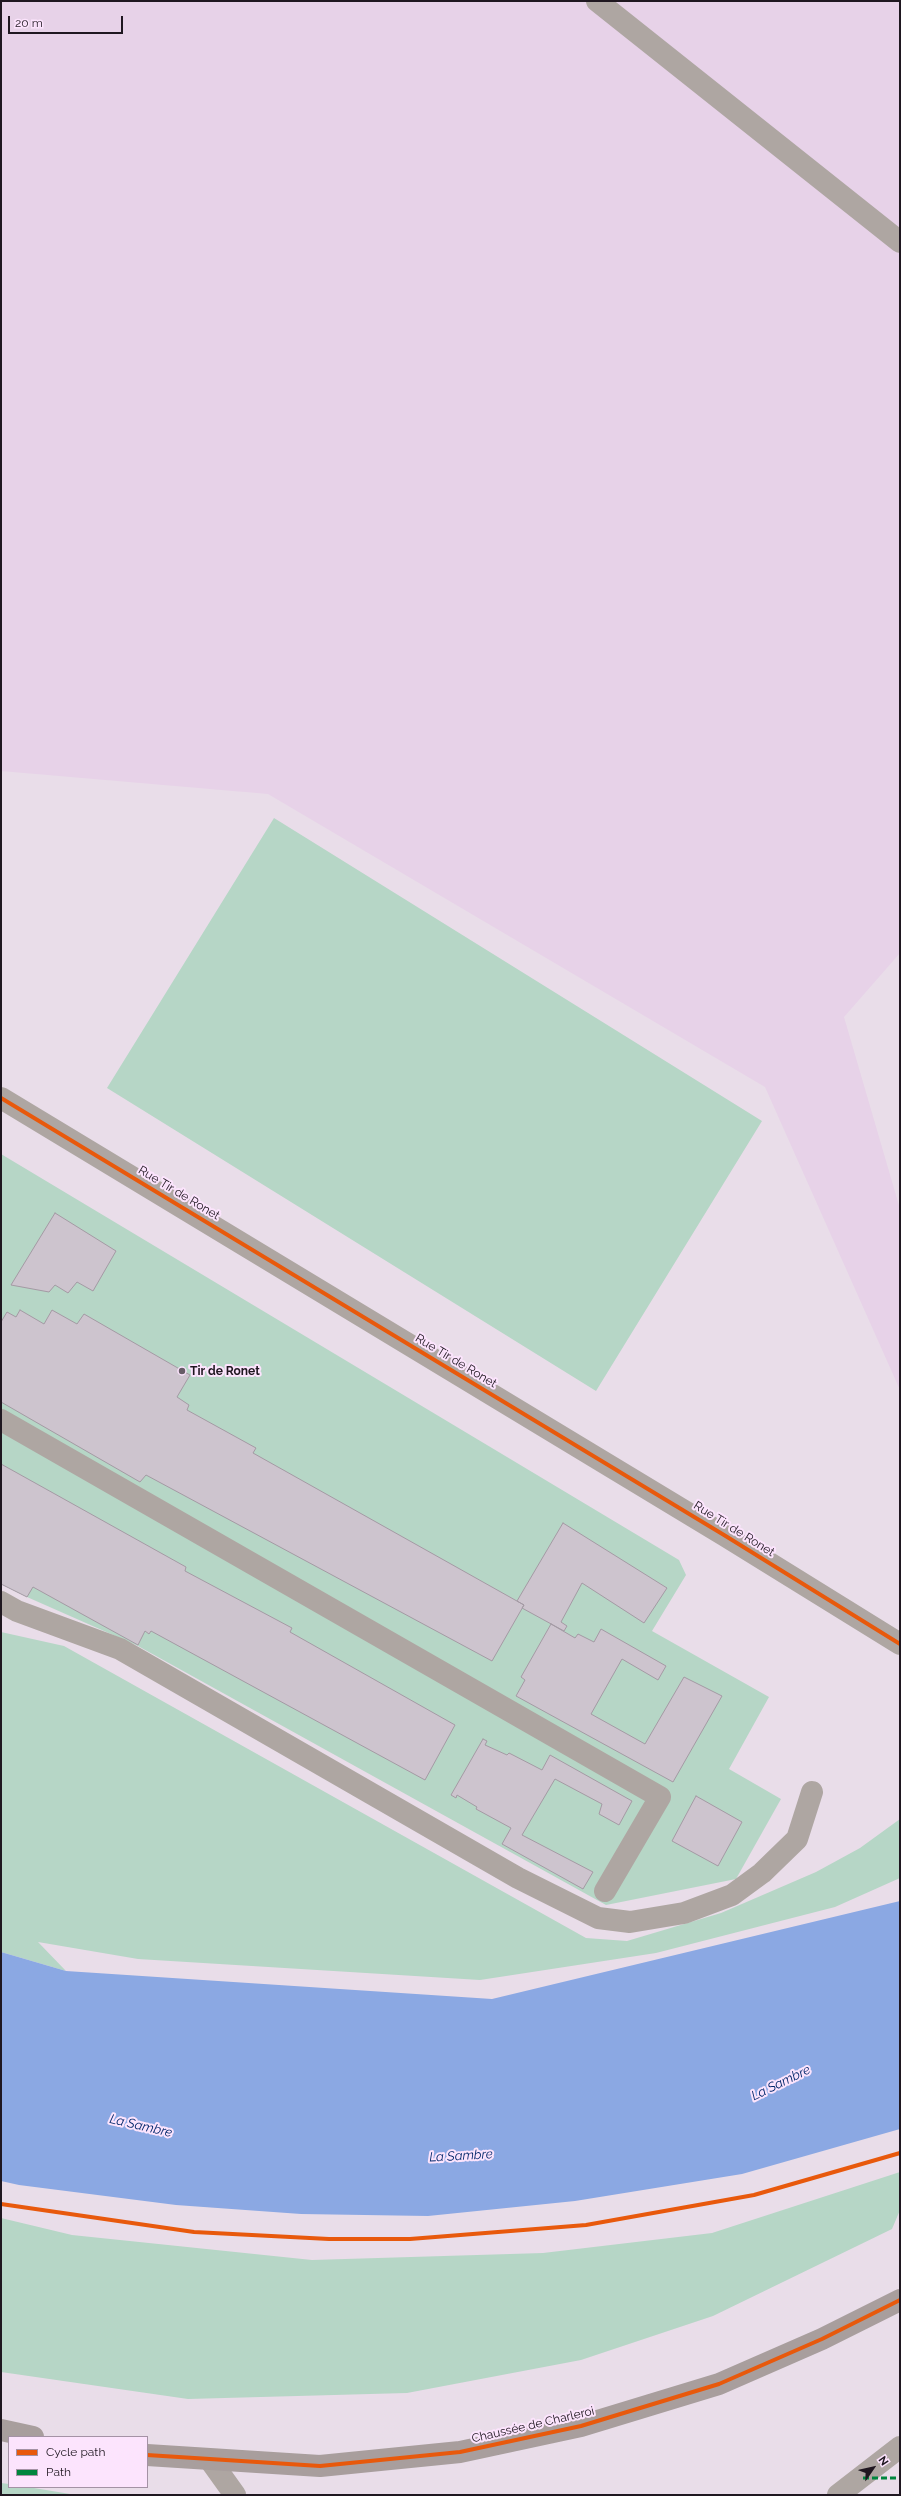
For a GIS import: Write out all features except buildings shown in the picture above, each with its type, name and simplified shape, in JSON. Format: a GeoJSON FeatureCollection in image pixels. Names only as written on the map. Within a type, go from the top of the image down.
{"type":"FeatureCollection","features":[{"type":"Feature","properties":{"kind":"main road","name":"Chaussée de Charleroi"},"geometry":{"type":"LineString","coordinates":[[148,2455],[210,2460],[328,2465],[460,2452],[581,2426],[719,2384],[822,2339],[900,2300]]}},
{"type":"Feature","properties":{"kind":"main road"},"geometry":{"type":"LineString","coordinates":[[1,2430],[28,2436]]}},
{"type":"Feature","properties":{"kind":"street"},"geometry":{"type":"LineString","coordinates":[[597,1],[900,242]]}},
{"type":"Feature","properties":{"kind":"street","name":"Rue Tir de Ronet"},"geometry":{"type":"LineString","coordinates":[[1,1098],[717,1531],[900,1644]]}},
{"type":"Feature","properties":{"kind":"street"},"geometry":{"type":"LineString","coordinates":[[1,1420],[660,1796],[605,1891]]}},
{"type":"Feature","properties":{"kind":"street"},"geometry":{"type":"LineString","coordinates":[[1,1602],[17,1611],[120,1649],[518,1878],[598,1918],[630,1922],[684,1914],[732,1895],[762,1873],[797,1839],[812,1792]]}},
{"type":"Feature","properties":{"kind":"street"},"geometry":{"type":"LineString","coordinates":[[838,2495],[900,2447]]}},
{"type":"Feature","properties":{"kind":"street"},"geometry":{"type":"LineString","coordinates":[[210,2460],[235,2495]]}},
{"type":"Feature","properties":{"kind":"shaded area"},"geometry":{"type":"Polygon","coordinates":[[[1,1],[900,1],[900,953],[844,1017],[900,1209],[900,1390],[765,1087],[268,794],[1,771],[1,1]]]}},
{"type":"Feature","properties":{"kind":"green space"},"geometry":{"type":"Polygon","coordinates":[[[274,818],[762,1121],[596,1391],[107,1088],[274,818]]]}},
{"type":"Feature","properties":{"kind":"green space","name":"Tir de Ronet"},"geometry":{"type":"Polygon","coordinates":[[[1,1154],[679,1560],[686,1575],[652,1631],[769,1697],[729,1769],[781,1799],[736,1879],[606,1905],[138,1646],[1,1584],[1,1154]]]}},
{"type":"Feature","properties":{"kind":"green space"},"geometry":{"type":"Polygon","coordinates":[[[1,1632],[64,1646],[586,1938],[627,1941],[721,1913],[816,1872],[860,1848],[900,1819],[900,1878],[835,1907],[656,1953],[480,1980],[138,1959],[38,1942],[66,1971],[1,1952],[1,1632]]]}},
{"type":"Feature","properties":{"kind":"green space"},"geometry":{"type":"Polygon","coordinates":[[[900,2172],[900,2210],[892,2229],[713,2316],[581,2360],[407,2393],[188,2399],[1,2372],[1,2218],[72,2235],[312,2260],[543,2253],[712,2233],[900,2172]]]}},
{"type":"Feature","properties":{"kind":"green space"},"geometry":{"type":"Polygon","coordinates":[[[1,2483],[8,2484],[8,2488],[34,2488],[76,2495],[1,2495],[1,2483]]]}},
{"type":"Feature","properties":{"kind":"water","name":"La Sambre"},"geometry":{"type":"Polygon","coordinates":[[[900,1901],[900,2129],[742,2174],[575,2201],[428,2216],[301,2214],[176,2205],[19,2185],[1,2181],[1,1952],[66,1971],[492,1999],[900,1901]]]}},
{"type":"Feature","properties":{"kind":"marked path"},"geometry":{"type":"LineString","coordinates":[[863,2478],[900,2478]]}},
{"type":"Feature","properties":{"kind":"cycle path"},"geometry":{"type":"LineString","coordinates":[[1,1098],[724,1535],[900,1644]]}},
{"type":"Feature","properties":{"kind":"cycle path"},"geometry":{"type":"LineString","coordinates":[[1,2204],[194,2232],[329,2239],[410,2239],[586,2225],[754,2195],[900,2153]]}},
{"type":"Feature","properties":{"kind":"cycle path"},"geometry":{"type":"LineString","coordinates":[[148,2455],[320,2466],[460,2452],[581,2426],[719,2384],[822,2339],[900,2300]]}},
{"type":"Feature","properties":{"kind":"place","name":"Tir de Ronet"},"geometry":{"type":"Point","coordinates":[182,1371]}}]}
